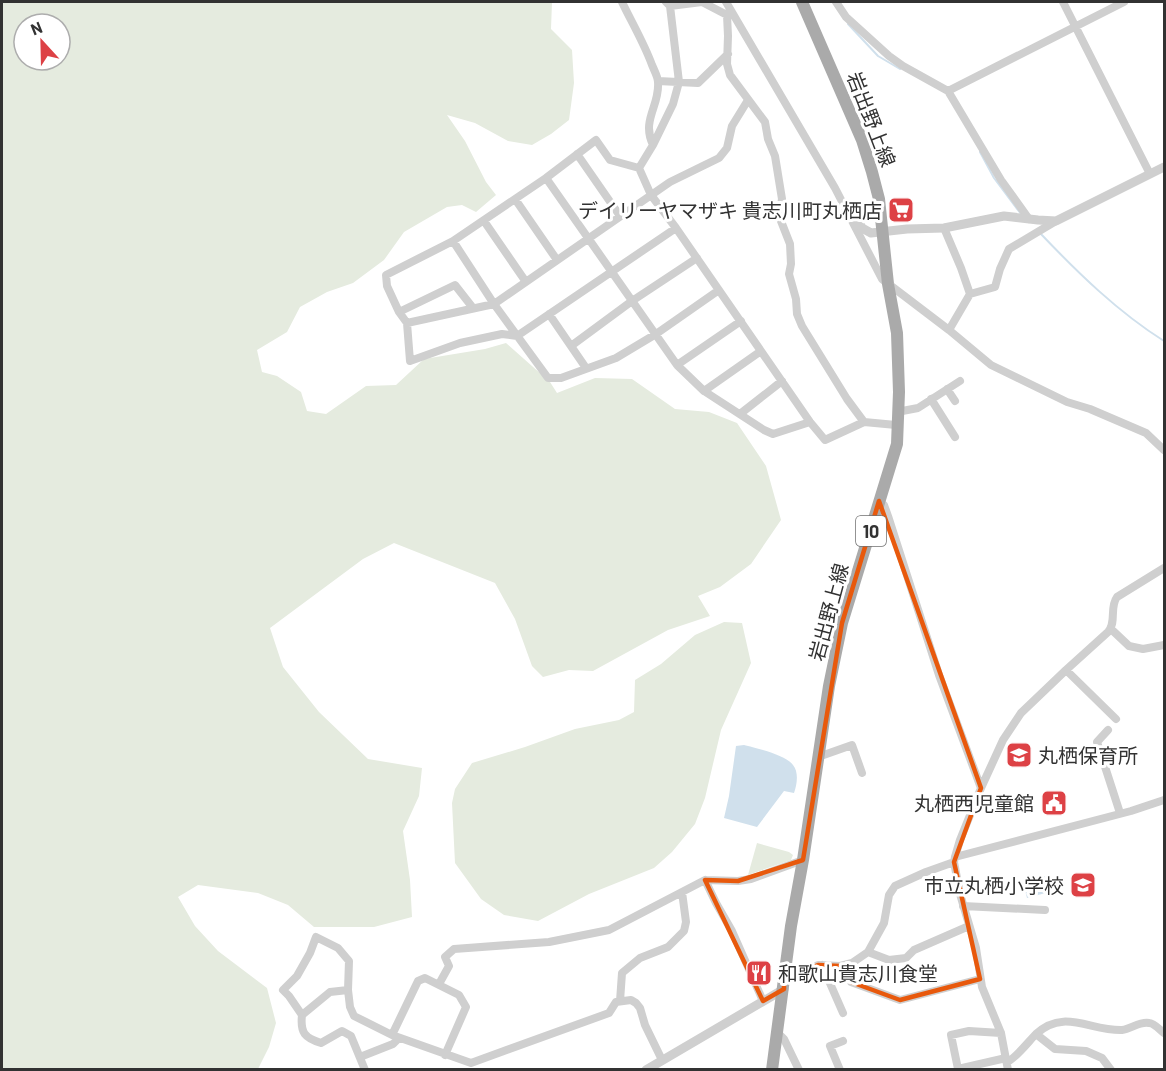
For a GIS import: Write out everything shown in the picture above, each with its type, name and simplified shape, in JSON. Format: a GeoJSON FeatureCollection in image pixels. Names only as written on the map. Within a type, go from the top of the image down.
{"type":"FeatureCollection","features":[{"type":"Feature","properties":{"kind":"main road","name":"岩出野上線"},"geometry":{"type":"LineString","coordinates":[[772,1070],[791,926],[829,686],[842,623],[897,444],[899,392],[898,342],[888,284],[879,199],[862,140],[802,2]]}},
{"type":"Feature","properties":{"kind":"street"},"geometry":{"type":"LineString","coordinates":[[622,2],[645,48],[658,81],[656,102],[649,121],[649,136],[653,145]]}},
{"type":"Feature","properties":{"kind":"street"},"geometry":{"type":"LineString","coordinates":[[639,168],[673,104],[679,82],[668,4],[702,2],[729,12]]}},
{"type":"Feature","properties":{"kind":"street"},"geometry":{"type":"LineString","coordinates":[[726,2],[729,12],[816,154],[882,279],[991,365],[1067,402],[1090,409],[1146,433],[1164,450]]}},
{"type":"Feature","properties":{"kind":"street"},"geometry":{"type":"LineString","coordinates":[[836,2],[846,17],[889,56],[948,91],[1000,180],[1029,219]]}},
{"type":"Feature","properties":{"kind":"street"},"geometry":{"type":"LineString","coordinates":[[1063,2],[1150,174]]}},
{"type":"Feature","properties":{"kind":"street"},"geometry":{"type":"LineString","coordinates":[[948,91],[1124,2]]}},
{"type":"Feature","properties":{"kind":"street"},"geometry":{"type":"LineString","coordinates":[[729,12],[727,64],[730,75],[765,122],[768,139],[775,156],[782,199],[779,216],[790,244],[789,274],[796,299],[797,314],[802,326],[864,422]]}},
{"type":"Feature","properties":{"kind":"street"},"geometry":{"type":"LineString","coordinates":[[658,81],[698,83],[728,54]]}},
{"type":"Feature","properties":{"kind":"street"},"geometry":{"type":"LineString","coordinates":[[407,322],[494,304],[670,182],[719,158],[727,148],[732,126],[748,100]]}},
{"type":"Feature","properties":{"kind":"street"},"geometry":{"type":"LineString","coordinates":[[639,168],[610,160],[596,140],[546,178],[453,241],[386,275],[387,286],[399,312],[407,322],[410,361],[460,344],[502,334],[517,336],[676,228]]}},
{"type":"Feature","properties":{"kind":"street"},"geometry":{"type":"LineString","coordinates":[[577,154],[620,216]]}},
{"type":"Feature","properties":{"kind":"street"},"geometry":{"type":"LineString","coordinates":[[949,330],[970,294],[995,287],[1009,249],[1056,221],[1164,167]]}},
{"type":"Feature","properties":{"kind":"street"},"geometry":{"type":"LineString","coordinates":[[639,168],[651,195],[810,422],[825,440],[864,422],[896,425]]}},
{"type":"Feature","properties":{"kind":"street"},"geometry":{"type":"LineString","coordinates":[[546,178],[677,365],[704,391],[773,434],[810,422]]}},
{"type":"Feature","properties":{"kind":"street"},"geometry":{"type":"LineString","coordinates":[[515,199],[557,260]]}},
{"type":"Feature","properties":{"kind":"street"},"geometry":{"type":"LineString","coordinates":[[848,213],[855,215],[862,228],[871,233],[944,228],[1004,216],[1056,221]]}},
{"type":"Feature","properties":{"kind":"street"},"geometry":{"type":"LineString","coordinates":[[484,220],[526,282]]}},
{"type":"Feature","properties":{"kind":"street"},"geometry":{"type":"LineString","coordinates":[[944,228],[970,294]]}},
{"type":"Feature","properties":{"kind":"street"},"geometry":{"type":"LineString","coordinates":[[453,241],[494,304],[548,378],[561,378],[616,358],[656,334],[719,290]]}},
{"type":"Feature","properties":{"kind":"street"},"geometry":{"type":"LineString","coordinates":[[571,346],[632,301],[697,258]]}},
{"type":"Feature","properties":{"kind":"street"},"geometry":{"type":"LineString","coordinates":[[399,312],[455,285],[473,308]]}},
{"type":"Feature","properties":{"kind":"street"},"geometry":{"type":"LineString","coordinates":[[549,314],[586,368]]}},
{"type":"Feature","properties":{"kind":"street"},"geometry":{"type":"LineString","coordinates":[[677,365],[741,321]]}},
{"type":"Feature","properties":{"kind":"street"},"geometry":{"type":"LineString","coordinates":[[704,391],[761,351]]}},
{"type":"Feature","properties":{"kind":"street"},"geometry":{"type":"LineString","coordinates":[[740,414],[782,381]]}},
{"type":"Feature","properties":{"kind":"street"},"geometry":{"type":"LineString","coordinates":[[897,412],[918,408],[960,381]]}},
{"type":"Feature","properties":{"kind":"street"},"geometry":{"type":"LineString","coordinates":[[947,389],[955,401]]}},
{"type":"Feature","properties":{"kind":"street"},"geometry":{"type":"LineString","coordinates":[[931,399],[955,437]]}},
{"type":"Feature","properties":{"kind":"street"},"geometry":{"type":"LineString","coordinates":[[879,501],[884,505],[888,516],[939,675],[981,788]]}},
{"type":"Feature","properties":{"kind":"street"},"geometry":{"type":"LineString","coordinates":[[1007,1063],[1001,1034],[980,979],[976,948],[963,906],[955,860],[960,840],[1003,740],[1021,713],[1111,629],[1113,603],[1117,597],[1164,568]]}},
{"type":"Feature","properties":{"kind":"street"},"geometry":{"type":"LineString","coordinates":[[1111,629],[1129,646],[1143,649],[1164,645]]}},
{"type":"Feature","properties":{"kind":"street"},"geometry":{"type":"LineString","coordinates":[[1066,670],[1116,719]]}},
{"type":"Feature","properties":{"kind":"street"},"geometry":{"type":"LineString","coordinates":[[1107,730],[1097,742],[1120,813]]}},
{"type":"Feature","properties":{"kind":"street"},"geometry":{"type":"LineString","coordinates":[[818,757],[852,745],[862,773]]}},
{"type":"Feature","properties":{"kind":"street"},"geometry":{"type":"LineString","coordinates":[[646,1070],[763,1001],[784,985],[818,965],[840,966],[852,963],[868,952],[884,923],[889,895],[896,886],[955,860],[1164,800]]}},
{"type":"Feature","properties":{"kind":"street"},"geometry":{"type":"LineString","coordinates":[[439,984],[449,966],[445,957],[454,950],[549,942],[609,930],[705,880],[751,879],[803,860]]}},
{"type":"Feature","properties":{"kind":"street"},"geometry":{"type":"LineString","coordinates":[[705,880],[732,931],[763,1001]]}},
{"type":"Feature","properties":{"kind":"street"},"geometry":{"type":"LineString","coordinates":[[620,1000],[622,973],[639,958],[668,947],[684,931],[686,922],[682,892]]}},
{"type":"Feature","properties":{"kind":"street"},"geometry":{"type":"LineString","coordinates":[[963,906],[1045,910]]}},
{"type":"Feature","properties":{"kind":"street"},"geometry":{"type":"LineString","coordinates":[[868,952],[889,960],[906,958],[914,950],[969,926]]}},
{"type":"Feature","properties":{"kind":"street"},"geometry":{"type":"LineString","coordinates":[[365,1070],[351,1036],[342,1031],[321,1043],[311,1040],[301,1026],[302,1015],[283,990],[297,976],[316,937],[338,948],[349,961],[348,990],[350,1007],[354,1016],[470,1066],[609,1013],[620,1000],[631,1000],[640,1008],[645,1025],[663,1060]]}},
{"type":"Feature","properties":{"kind":"street"},"geometry":{"type":"LineString","coordinates":[[822,965],[843,1013]]}},
{"type":"Feature","properties":{"kind":"street"},"geometry":{"type":"LineString","coordinates":[[840,966],[851,982],[900,1000],[980,979]]}},
{"type":"Feature","properties":{"kind":"street"},"geometry":{"type":"LineString","coordinates":[[360,1057],[393,1044],[418,981],[426,978],[459,995],[466,1007],[445,1055]]}},
{"type":"Feature","properties":{"kind":"street"},"geometry":{"type":"LineString","coordinates":[[302,1015],[330,992],[348,990]]}},
{"type":"Feature","properties":{"kind":"street"},"geometry":{"type":"LineString","coordinates":[[1001,1034],[969,1032],[951,1035],[958,1069],[1007,1063],[1036,1034],[1052,1023],[1066,1021],[1124,1030],[1151,1023],[1164,1033]]}},
{"type":"Feature","properties":{"kind":"street"},"geometry":{"type":"LineString","coordinates":[[778,1033],[784,1039],[799,1070]]}},
{"type":"Feature","properties":{"kind":"street"},"geometry":{"type":"LineString","coordinates":[[1036,1034],[1055,1049],[1086,1051],[1102,1058],[1111,1070]]}},
{"type":"Feature","properties":{"kind":"street"},"geometry":{"type":"LineString","coordinates":[[840,1070],[830,1046],[843,1041]]}},
{"type":"Feature","properties":{"kind":"highlighted area"},"geometry":{"type":"Polygon","coordinates":[[[879,501],[981,788],[954,862],[980,979],[900,1000],[851,982],[840,966],[818,965],[784,980],[784,989],[763,1001],[705,880],[738,881],[803,860],[842,623],[879,501]]]}},
{"type":"Feature","properties":{"kind":"shaded area"},"geometry":{"type":"Polygon","coordinates":[[[2,2],[552,2],[551,29],[572,50],[574,83],[569,120],[532,145],[508,141],[475,123],[447,115],[496,195],[476,212],[462,205],[447,207],[404,232],[384,260],[353,283],[327,292],[300,307],[287,332],[257,350],[262,372],[277,376],[301,392],[307,411],[326,414],[366,386],[396,385],[424,359],[485,349],[506,343],[550,382],[557,393],[595,378],[632,379],[675,409],[709,412],[737,423],[766,466],[781,520],[751,564],[720,587],[698,596],[710,616],[668,630],[593,671],[569,670],[543,677],[532,666],[515,619],[495,583],[394,543],[363,559],[270,628],[283,667],[319,712],[368,759],[422,768],[419,796],[403,831],[410,880],[412,917],[374,927],[314,927],[288,905],[258,893],[198,885],[178,897],[195,926],[218,951],[267,988],[276,1023],[269,1047],[258,1069],[2,1069],[2,2]]]}},
{"type":"Feature","properties":{"kind":"shaded area"},"geometry":{"type":"Polygon","coordinates":[[[724,622],[742,623],[751,663],[721,730],[705,798],[695,824],[672,852],[654,868],[589,894],[538,921],[504,915],[481,899],[455,863],[452,803],[455,789],[472,763],[575,729],[619,720],[634,712],[635,680],[661,664],[695,635],[724,622]]]}},
{"type":"Feature","properties":{"kind":"shaded area"},"geometry":{"type":"Polygon","coordinates":[[[757,843],[789,852],[793,855],[791,860],[748,875],[757,843]]]}},
{"type":"Feature","properties":{"kind":"water"},"geometry":{"type":"Polygon","coordinates":[[[744,745],[784,758],[793,765],[797,775],[794,793],[784,791],[757,827],[724,818],[736,746],[744,745]]]}},
{"type":"Feature","properties":{"kind":"water"},"geometry":{"type":"Polygon","coordinates":[[[1049,875],[1053,891],[1027,898],[1023,882],[1049,875]]]}},
{"type":"Feature","properties":{"kind":"waterway"},"geometry":{"type":"LineString","coordinates":[[848,24],[878,56],[900,69]]}},
{"type":"Feature","properties":{"kind":"waterway"},"geometry":{"type":"LineString","coordinates":[[980,152],[994,178],[1021,214]]}},
{"type":"Feature","properties":{"kind":"waterway"},"geometry":{"type":"LineString","coordinates":[[1040,233],[1099,291],[1131,318],[1164,341]]}},
{"type":"Feature","properties":{"kind":"place","name":"デイリーヤマザキ 貴志川町丸栖店"},"geometry":{"type":"Point","coordinates":[901,210]}},
{"type":"Feature","properties":{"kind":"place","name":"丸栖保育所"},"geometry":{"type":"Point","coordinates":[1019,755]}},
{"type":"Feature","properties":{"kind":"place","name":"丸栖西児童館"},"geometry":{"type":"Point","coordinates":[1054,803]}},
{"type":"Feature","properties":{"kind":"place","name":"市立丸栖小学校"},"geometry":{"type":"Point","coordinates":[1083,885]}},
{"type":"Feature","properties":{"kind":"place","name":"和歌山貴志川食堂"},"geometry":{"type":"Point","coordinates":[759,973]}}]}
